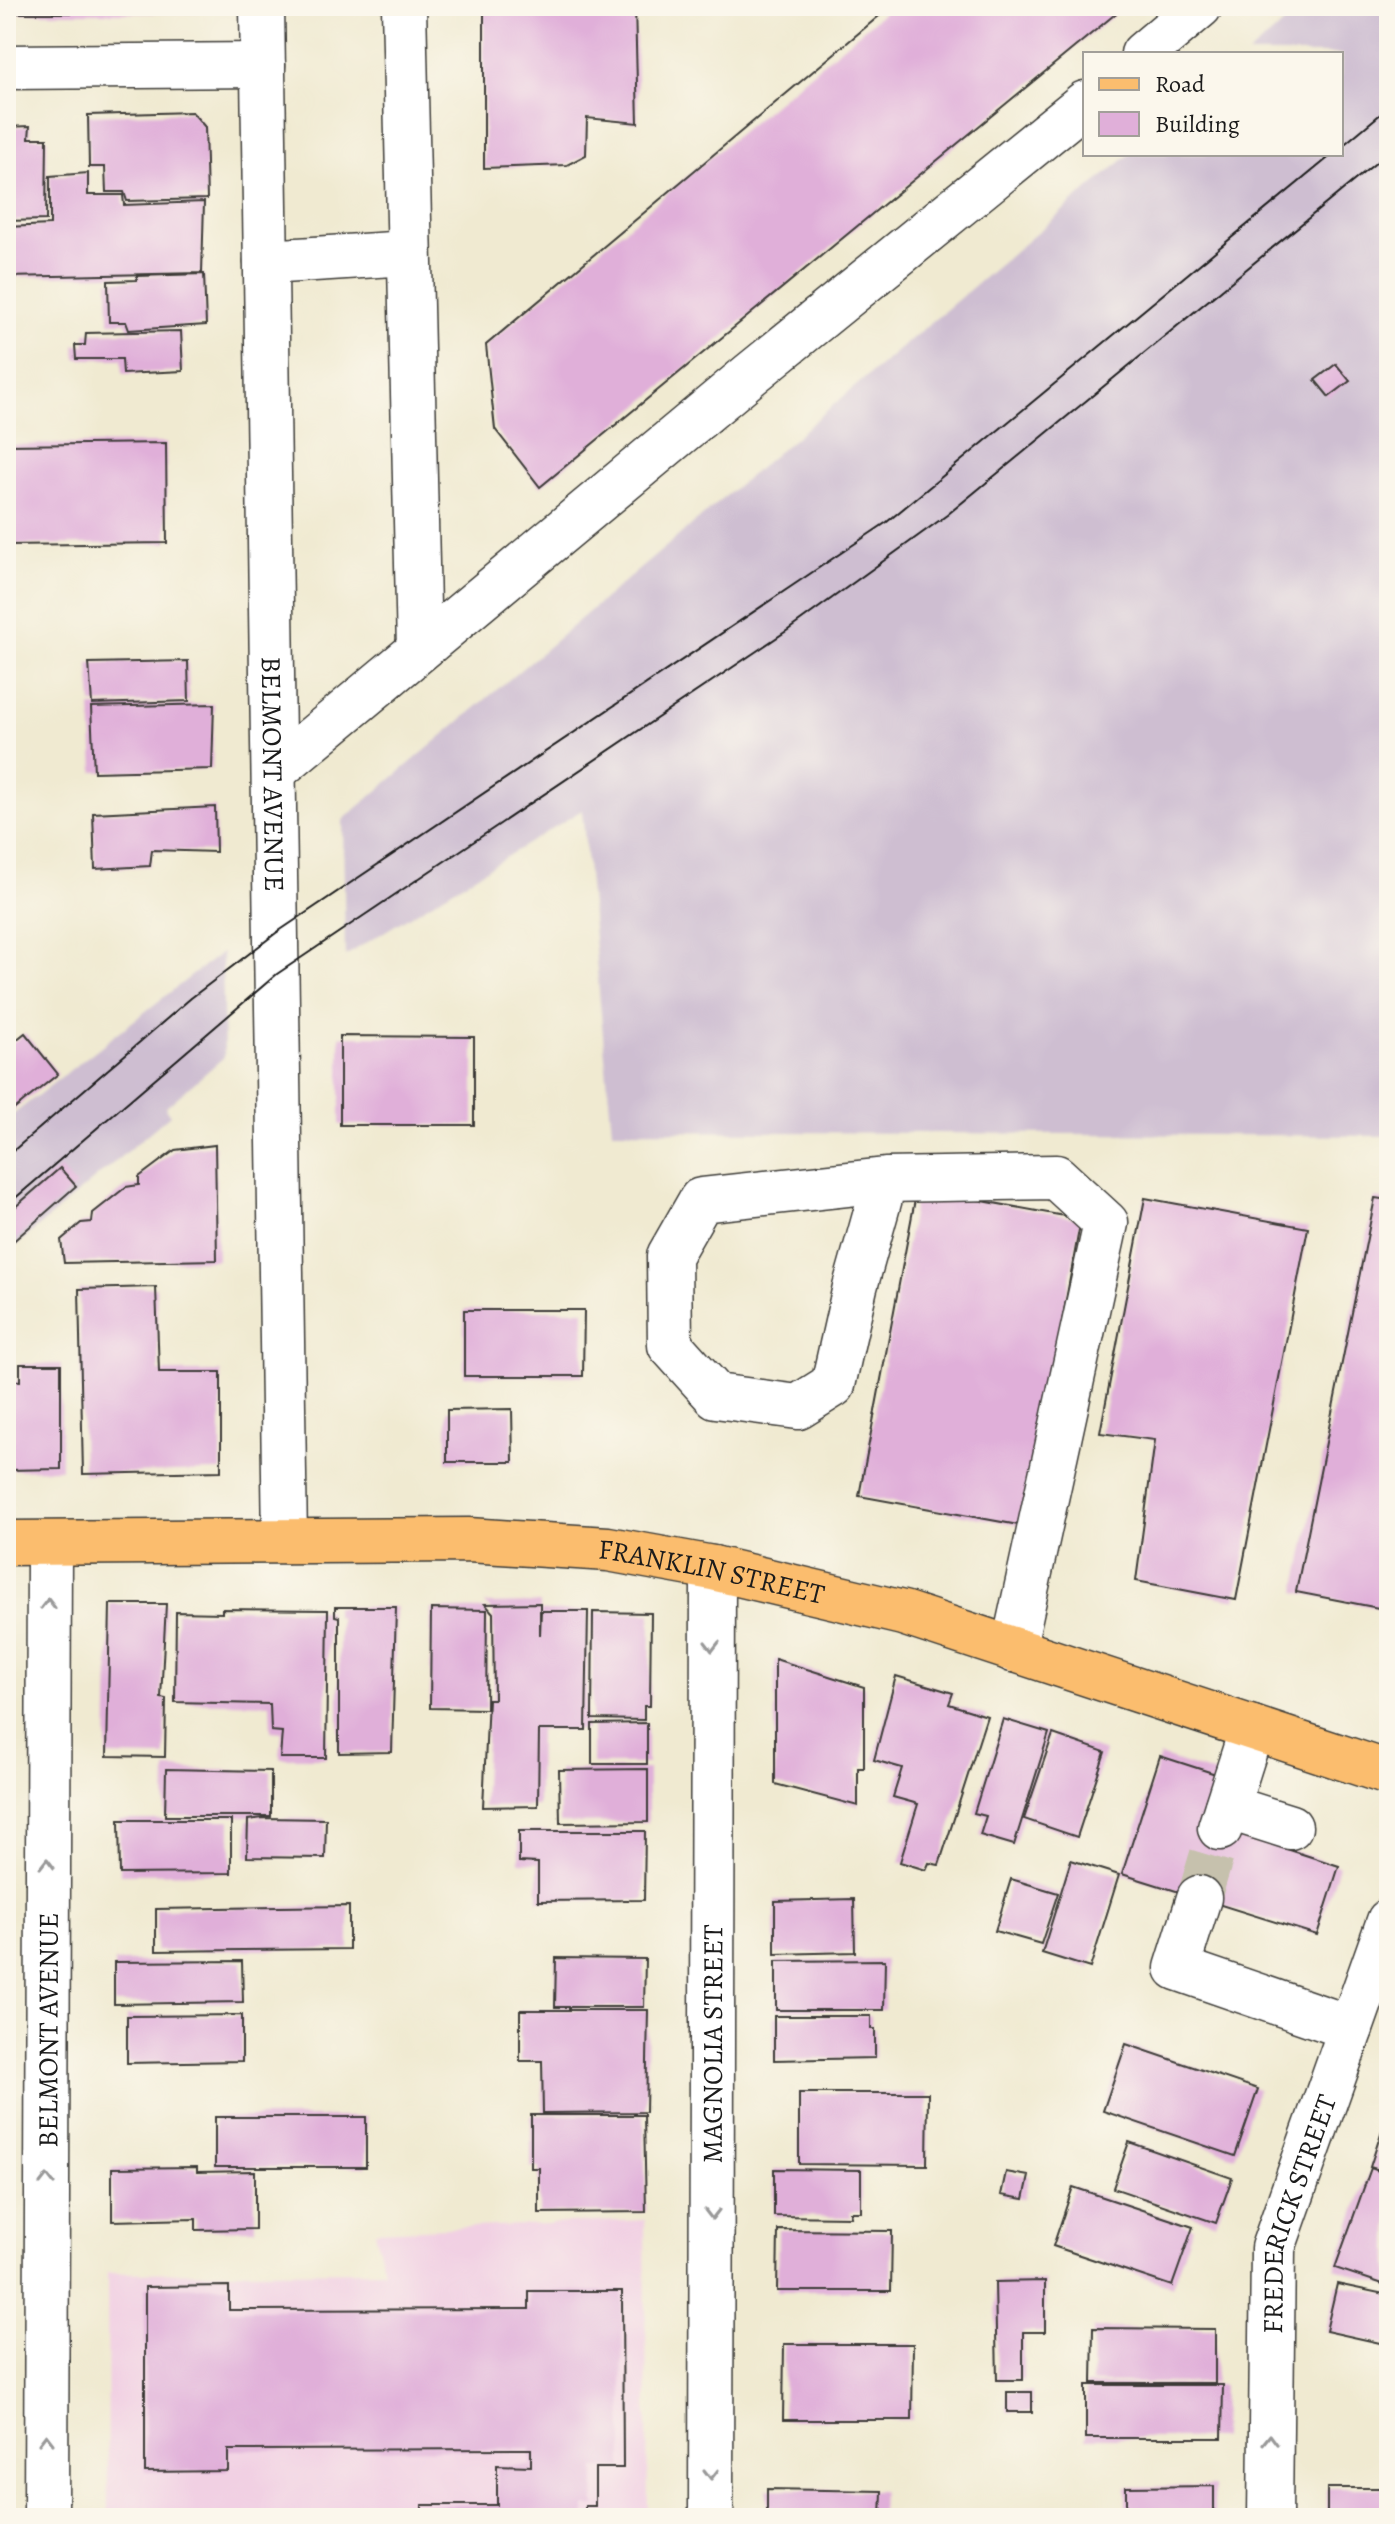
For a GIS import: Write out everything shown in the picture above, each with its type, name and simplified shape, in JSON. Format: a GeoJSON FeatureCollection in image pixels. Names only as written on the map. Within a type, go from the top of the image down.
{"type":"FeatureCollection","features":[{"type":"Feature","properties":{"kind":"main road","name":"FRANKLIN STREET"},"geometry":{"type":"LineString","coordinates":[[6,1543],[468,1540],[608,1549],[713,1568],[903,1613],[1389,1773]]}},
{"type":"Feature","properties":{"kind":"street","name":"BELMONT AVENUE"},"geometry":{"type":"LineString","coordinates":[[262,6],[285,1541]]}},
{"type":"Feature","properties":{"kind":"street"},"geometry":{"type":"LineString","coordinates":[[404,6],[419,650]]}},
{"type":"Feature","properties":{"kind":"street"},"geometry":{"type":"LineString","coordinates":[[1145,52],[1200,6]]}},
{"type":"Feature","properties":{"kind":"street"},"geometry":{"type":"LineString","coordinates":[[6,67],[263,65]]}},
{"type":"Feature","properties":{"kind":"street"},"geometry":{"type":"LineString","coordinates":[[274,771],[1083,105]]}},
{"type":"Feature","properties":{"kind":"street"},"geometry":{"type":"LineString","coordinates":[[266,262],[409,253]]}},
{"type":"Feature","properties":{"kind":"street"},"geometry":{"type":"LineString","coordinates":[[885,1180],[855,1287],[833,1385],[798,1407],[716,1396],[670,1345],[669,1256],[701,1200],[885,1180],[1056,1177],[1106,1223],[1013,1650]]}},
{"type":"Feature","properties":{"kind":"street","name":"BELMONT AVENUE"},"geometry":{"type":"LineString","coordinates":[[46,2518],[49,1544]]}},
{"type":"Feature","properties":{"kind":"street","name":"MAGNOLIA STREET"},"geometry":{"type":"LineString","coordinates":[[711,2518],[713,1568]]}},
{"type":"Feature","properties":{"kind":"street"},"geometry":{"type":"LineString","coordinates":[[1252,1728],[1224,1817],[1290,1827]]}},
{"type":"Feature","properties":{"kind":"street"},"geometry":{"type":"LineString","coordinates":[[1199,1898],[1177,1968],[1351,2028]]}},
{"type":"Feature","properties":{"kind":"street","name":"FREDERICK STREET"},"geometry":{"type":"LineString","coordinates":[[1270,2518],[1273,2248],[1389,1921]]}},
{"type":"Feature","properties":{"kind":"shaded area"},"geometry":{"type":"Polygon","coordinates":[[[1305,6],[1389,6],[1389,1136],[612,1131],[582,810],[345,956],[343,820],[1128,156],[1343,156],[1343,52],[1250,52],[1305,6]]]}},
{"type":"Feature","properties":{"kind":"shaded area"},"geometry":{"type":"Polygon","coordinates":[[[222,952],[224,1057],[165,1108],[170,1115],[6,1254],[6,1120],[222,952]]]}},
{"type":"Feature","properties":{"kind":"shaded area"},"geometry":{"type":"Polygon","coordinates":[[[645,2220],[648,2518],[108,2518],[107,2273],[384,2271],[375,2231],[645,2220]]]}},
{"type":"Feature","properties":{"kind":"building"},"geometry":{"type":"Polygon","coordinates":[[[6,6],[196,6],[197,13],[6,13],[6,6]]]}},
{"type":"Feature","properties":{"kind":"building"},"geometry":{"type":"Polygon","coordinates":[[[484,6],[635,6],[638,123],[587,118],[586,155],[567,165],[484,168],[484,6]]]}},
{"type":"Feature","properties":{"kind":"building"},"geometry":{"type":"Polygon","coordinates":[[[891,6],[1125,6],[540,487],[495,429],[486,345],[891,6]]]}},
{"type":"Feature","properties":{"kind":"building"},"geometry":{"type":"Polygon","coordinates":[[[192,112],[205,127],[207,199],[127,201],[124,192],[106,192],[105,167],[89,167],[88,115],[192,112]]]}},
{"type":"Feature","properties":{"kind":"building"},"geometry":{"type":"Polygon","coordinates":[[[30,126],[29,138],[47,138],[46,220],[6,221],[6,127],[30,126]]]}},
{"type":"Feature","properties":{"kind":"building"},"geometry":{"type":"Polygon","coordinates":[[[88,173],[88,195],[123,195],[124,205],[204,202],[202,273],[6,277],[6,227],[50,225],[50,176],[88,173]]]}},
{"type":"Feature","properties":{"kind":"building"},"geometry":{"type":"Polygon","coordinates":[[[204,274],[206,325],[129,330],[126,322],[109,322],[108,281],[137,280],[137,276],[204,274]]]}},
{"type":"Feature","properties":{"kind":"building"},"geometry":{"type":"Polygon","coordinates":[[[181,331],[183,371],[123,374],[122,359],[76,359],[75,345],[85,345],[86,333],[181,331]]]}},
{"type":"Feature","properties":{"kind":"building"},"geometry":{"type":"Polygon","coordinates":[[[1336,364],[1350,381],[1329,397],[1315,380],[1336,364]]]}},
{"type":"Feature","properties":{"kind":"building"},"geometry":{"type":"Polygon","coordinates":[[[166,443],[167,543],[6,545],[6,445],[166,443]]]}},
{"type":"Feature","properties":{"kind":"building"},"geometry":{"type":"Polygon","coordinates":[[[188,661],[189,701],[92,704],[89,663],[188,661]]]}},
{"type":"Feature","properties":{"kind":"building"},"geometry":{"type":"Polygon","coordinates":[[[214,704],[212,769],[94,772],[91,707],[214,704]]]}},
{"type":"Feature","properties":{"kind":"building"},"geometry":{"type":"Polygon","coordinates":[[[215,807],[216,852],[152,850],[150,866],[95,869],[93,813],[215,807]]]}},
{"type":"Feature","properties":{"kind":"building"},"geometry":{"type":"Polygon","coordinates":[[[25,1033],[58,1074],[6,1116],[6,1048],[25,1033]]]}},
{"type":"Feature","properties":{"kind":"building"},"geometry":{"type":"Polygon","coordinates":[[[340,1036],[474,1037],[474,1125],[340,1125],[340,1036]]]}},
{"type":"Feature","properties":{"kind":"building"},"geometry":{"type":"Polygon","coordinates":[[[215,1145],[217,1260],[64,1263],[61,1240],[81,1223],[92,1222],[93,1213],[126,1187],[139,1185],[139,1177],[175,1150],[215,1145]]]}},
{"type":"Feature","properties":{"kind":"building"},"geometry":{"type":"Polygon","coordinates":[[[60,1168],[76,1186],[9,1245],[6,1215],[60,1168]]]}},
{"type":"Feature","properties":{"kind":"building"},"geometry":{"type":"Polygon","coordinates":[[[917,1189],[1081,1219],[1024,1526],[859,1496],[917,1189]]]}},
{"type":"Feature","properties":{"kind":"building"},"geometry":{"type":"Polygon","coordinates":[[[1145,1198],[1308,1228],[1236,1600],[1136,1581],[1155,1440],[1100,1433],[1145,1198]]]}},
{"type":"Feature","properties":{"kind":"building"},"geometry":{"type":"Polygon","coordinates":[[[1375,1198],[1389,1200],[1389,1610],[1296,1592],[1375,1198]]]}},
{"type":"Feature","properties":{"kind":"building"},"geometry":{"type":"Polygon","coordinates":[[[156,1287],[159,1372],[221,1372],[221,1471],[83,1474],[79,1289],[156,1287]]]}},
{"type":"Feature","properties":{"kind":"building"},"geometry":{"type":"Polygon","coordinates":[[[464,1310],[584,1310],[583,1376],[464,1376],[464,1310]]]}},
{"type":"Feature","properties":{"kind":"building"},"geometry":{"type":"Polygon","coordinates":[[[20,1364],[61,1364],[61,1469],[6,1470],[6,1380],[20,1381],[20,1364]]]}},
{"type":"Feature","properties":{"kind":"building"},"geometry":{"type":"Polygon","coordinates":[[[512,1409],[513,1462],[447,1462],[447,1410],[512,1409]]]}},
{"type":"Feature","properties":{"kind":"building"},"geometry":{"type":"Polygon","coordinates":[[[540,1603],[540,1635],[541,1611],[588,1611],[586,1730],[539,1730],[538,1806],[483,1807],[488,1699],[494,1699],[493,1613],[485,1604],[540,1603]]]}},
{"type":"Feature","properties":{"kind":"building"},"geometry":{"type":"Polygon","coordinates":[[[110,1604],[166,1604],[161,1698],[166,1699],[165,1757],[107,1756],[110,1604]]]}},
{"type":"Feature","properties":{"kind":"building"},"geometry":{"type":"Polygon","coordinates":[[[335,1607],[396,1607],[392,1752],[339,1753],[339,1617],[335,1616],[335,1607]]]}},
{"type":"Feature","properties":{"kind":"building"},"geometry":{"type":"Polygon","coordinates":[[[222,1609],[328,1610],[326,1758],[280,1758],[282,1732],[271,1731],[270,1704],[175,1702],[176,1612],[222,1613],[222,1609]]]}},
{"type":"Feature","properties":{"kind":"building"},"geometry":{"type":"Polygon","coordinates":[[[431,1609],[487,1610],[486,1709],[430,1708],[431,1609]]]}},
{"type":"Feature","properties":{"kind":"building"},"geometry":{"type":"Polygon","coordinates":[[[593,1612],[651,1613],[650,1706],[644,1706],[644,1720],[592,1719],[593,1612]]]}},
{"type":"Feature","properties":{"kind":"building"},"geometry":{"type":"Polygon","coordinates":[[[775,1659],[864,1687],[864,1768],[858,1768],[858,1806],[775,1784],[775,1659]]]}},
{"type":"Feature","properties":{"kind":"building"},"geometry":{"type":"Polygon","coordinates":[[[896,1676],[953,1693],[949,1704],[987,1716],[939,1865],[929,1863],[926,1870],[900,1862],[918,1804],[893,1797],[902,1768],[874,1760],[896,1676]]]}},
{"type":"Feature","properties":{"kind":"building"},"geometry":{"type":"Polygon","coordinates":[[[1003,1719],[1049,1733],[1014,1845],[980,1835],[986,1816],[974,1813],[1003,1719]]]}},
{"type":"Feature","properties":{"kind":"building"},"geometry":{"type":"Polygon","coordinates":[[[647,1723],[647,1764],[592,1764],[592,1724],[647,1723]]]}},
{"type":"Feature","properties":{"kind":"building"},"geometry":{"type":"Polygon","coordinates":[[[1053,1734],[1105,1752],[1077,1837],[1024,1819],[1053,1734]]]}},
{"type":"Feature","properties":{"kind":"building"},"geometry":{"type":"Polygon","coordinates":[[[1160,1756],[1225,1777],[1210,1824],[1339,1866],[1317,1935],[1122,1874],[1160,1756]]]}},
{"type":"Feature","properties":{"kind":"building"},"geometry":{"type":"Polygon","coordinates":[[[166,1769],[271,1771],[271,1816],[165,1816],[166,1769]]]}},
{"type":"Feature","properties":{"kind":"building"},"geometry":{"type":"Polygon","coordinates":[[[648,1769],[648,1822],[560,1823],[559,1770],[648,1769]]]}},
{"type":"Feature","properties":{"kind":"building"},"geometry":{"type":"Polygon","coordinates":[[[326,1819],[325,1858],[247,1857],[248,1820],[326,1819]]]}},
{"type":"Feature","properties":{"kind":"building"},"geometry":{"type":"Polygon","coordinates":[[[119,1820],[231,1820],[231,1873],[120,1874],[119,1820]]]}},
{"type":"Feature","properties":{"kind":"building"},"geometry":{"type":"Polygon","coordinates":[[[519,1831],[645,1831],[644,1900],[538,1901],[538,1863],[519,1862],[519,1831]]]}},
{"type":"Feature","properties":{"kind":"building"},"geometry":{"type":"Polygon","coordinates":[[[1071,1860],[1119,1875],[1090,1968],[1042,1953],[1071,1860]]]}},
{"type":"Feature","properties":{"kind":"building"},"geometry":{"type":"Polygon","coordinates":[[[1011,1879],[1058,1893],[1041,1944],[995,1931],[1011,1879]]]}},
{"type":"Feature","properties":{"kind":"building"},"geometry":{"type":"Polygon","coordinates":[[[854,1899],[855,1952],[775,1954],[775,1901],[854,1899]]]}},
{"type":"Feature","properties":{"kind":"building"},"geometry":{"type":"Polygon","coordinates":[[[349,1906],[349,1949],[156,1951],[156,1909],[349,1906]]]}},
{"type":"Feature","properties":{"kind":"building"},"geometry":{"type":"Polygon","coordinates":[[[556,1958],[645,1959],[644,2007],[555,2007],[556,1958]]]}},
{"type":"Feature","properties":{"kind":"building"},"geometry":{"type":"Polygon","coordinates":[[[885,1960],[884,2010],[776,2010],[776,1961],[885,1960]]]}},
{"type":"Feature","properties":{"kind":"building"},"geometry":{"type":"Polygon","coordinates":[[[242,1961],[243,2002],[114,2004],[114,1962],[242,1961]]]}},
{"type":"Feature","properties":{"kind":"building"},"geometry":{"type":"Polygon","coordinates":[[[520,2010],[648,2010],[646,2112],[543,2113],[542,2061],[520,2061],[520,2010]]]}},
{"type":"Feature","properties":{"kind":"building"},"geometry":{"type":"Polygon","coordinates":[[[242,2015],[242,2061],[127,2063],[127,2016],[242,2015]]]}},
{"type":"Feature","properties":{"kind":"building"},"geometry":{"type":"Polygon","coordinates":[[[774,2016],[871,2016],[871,2029],[875,2029],[875,2058],[774,2060],[774,2016]]]}},
{"type":"Feature","properties":{"kind":"building"},"geometry":{"type":"Polygon","coordinates":[[[1126,2044],[1258,2089],[1235,2156],[1103,2111],[1126,2044]]]}},
{"type":"Feature","properties":{"kind":"building"},"geometry":{"type":"Polygon","coordinates":[[[799,2093],[928,2093],[927,2165],[799,2164],[799,2093]]]}},
{"type":"Feature","properties":{"kind":"building"},"geometry":{"type":"Polygon","coordinates":[[[531,2115],[644,2115],[646,2212],[539,2213],[539,2168],[531,2168],[531,2115]]]}},
{"type":"Feature","properties":{"kind":"building"},"geometry":{"type":"Polygon","coordinates":[[[215,2117],[366,2117],[366,2167],[215,2167],[215,2117]]]}},
{"type":"Feature","properties":{"kind":"building"},"geometry":{"type":"Polygon","coordinates":[[[1385,2121],[1389,2122],[1389,2173],[1370,2167],[1385,2121]]]}},
{"type":"Feature","properties":{"kind":"building"},"geometry":{"type":"Polygon","coordinates":[[[1129,2142],[1232,2178],[1216,2223],[1113,2188],[1129,2142]]]}},
{"type":"Feature","properties":{"kind":"building"},"geometry":{"type":"Polygon","coordinates":[[[197,2167],[197,2172],[255,2171],[255,2229],[196,2230],[196,2219],[112,2221],[112,2168],[197,2167]]]}},
{"type":"Feature","properties":{"kind":"building"},"geometry":{"type":"Polygon","coordinates":[[[1371,2168],[1389,2175],[1389,2286],[1335,2268],[1371,2168]]]}},
{"type":"Feature","properties":{"kind":"building"},"geometry":{"type":"Polygon","coordinates":[[[774,2169],[861,2170],[861,2212],[850,2212],[851,2217],[774,2216],[774,2169]]]}},
{"type":"Feature","properties":{"kind":"building"},"geometry":{"type":"Polygon","coordinates":[[[1006,2172],[1029,2176],[1024,2199],[1001,2195],[1006,2172]]]}},
{"type":"Feature","properties":{"kind":"building"},"geometry":{"type":"Polygon","coordinates":[[[1073,2187],[1193,2227],[1172,2286],[1053,2246],[1073,2187]]]}},
{"type":"Feature","properties":{"kind":"building"},"geometry":{"type":"Polygon","coordinates":[[[778,2230],[892,2231],[891,2291],[777,2291],[778,2230]]]}},
{"type":"Feature","properties":{"kind":"building"},"geometry":{"type":"Polygon","coordinates":[[[1045,2281],[1045,2332],[1023,2332],[1023,2380],[997,2380],[995,2282],[1045,2281]]]}},
{"type":"Feature","properties":{"kind":"building"},"geometry":{"type":"Polygon","coordinates":[[[1337,2284],[1389,2295],[1389,2345],[1326,2331],[1337,2284]]]}},
{"type":"Feature","properties":{"kind":"building"},"geometry":{"type":"Polygon","coordinates":[[[229,2286],[229,2310],[529,2309],[529,2291],[622,2291],[623,2468],[595,2468],[595,2506],[585,2506],[585,2518],[422,2518],[422,2505],[497,2505],[497,2465],[531,2466],[531,2449],[228,2450],[228,2471],[145,2472],[145,2287],[229,2286]]]}},
{"type":"Feature","properties":{"kind":"building"},"geometry":{"type":"Polygon","coordinates":[[[1093,2328],[1215,2329],[1215,2383],[1092,2383],[1093,2328]]]}},
{"type":"Feature","properties":{"kind":"building"},"geometry":{"type":"Polygon","coordinates":[[[784,2344],[913,2344],[912,2420],[783,2420],[784,2344]]]}},
{"type":"Feature","properties":{"kind":"building"},"geometry":{"type":"Polygon","coordinates":[[[1086,2385],[1223,2385],[1222,2438],[1086,2438],[1086,2385]]]}},
{"type":"Feature","properties":{"kind":"building"},"geometry":{"type":"Polygon","coordinates":[[[1007,2392],[1032,2392],[1032,2412],[1007,2412],[1007,2392]]]}},
{"type":"Feature","properties":{"kind":"building"},"geometry":{"type":"Polygon","coordinates":[[[1214,2486],[1214,2518],[1126,2518],[1126,2487],[1214,2486]]]}},
{"type":"Feature","properties":{"kind":"building"},"geometry":{"type":"Polygon","coordinates":[[[1327,2488],[1389,2488],[1389,2518],[1327,2518],[1327,2488]]]}},
{"type":"Feature","properties":{"kind":"building"},"geometry":{"type":"Polygon","coordinates":[[[767,2489],[882,2491],[881,2518],[767,2518],[767,2489]]]}},
{"type":"Feature","properties":{"kind":"tunnel"},"geometry":{"type":"LineString","coordinates":[[1199,1898],[1220,1828]]}},
{"type":"Feature","properties":{"kind":"tram line"},"geometry":{"type":"LineString","coordinates":[[1343,145],[1389,107]]}},
{"type":"Feature","properties":{"kind":"tram line"},"geometry":{"type":"LineString","coordinates":[[6,1206],[277,974],[788,630],[947,515],[1389,152]]}},
{"type":"Feature","properties":{"kind":"tram line"},"geometry":{"type":"LineString","coordinates":[[6,1157],[191,998],[276,933],[887,522],[1331,156]]}}]}
